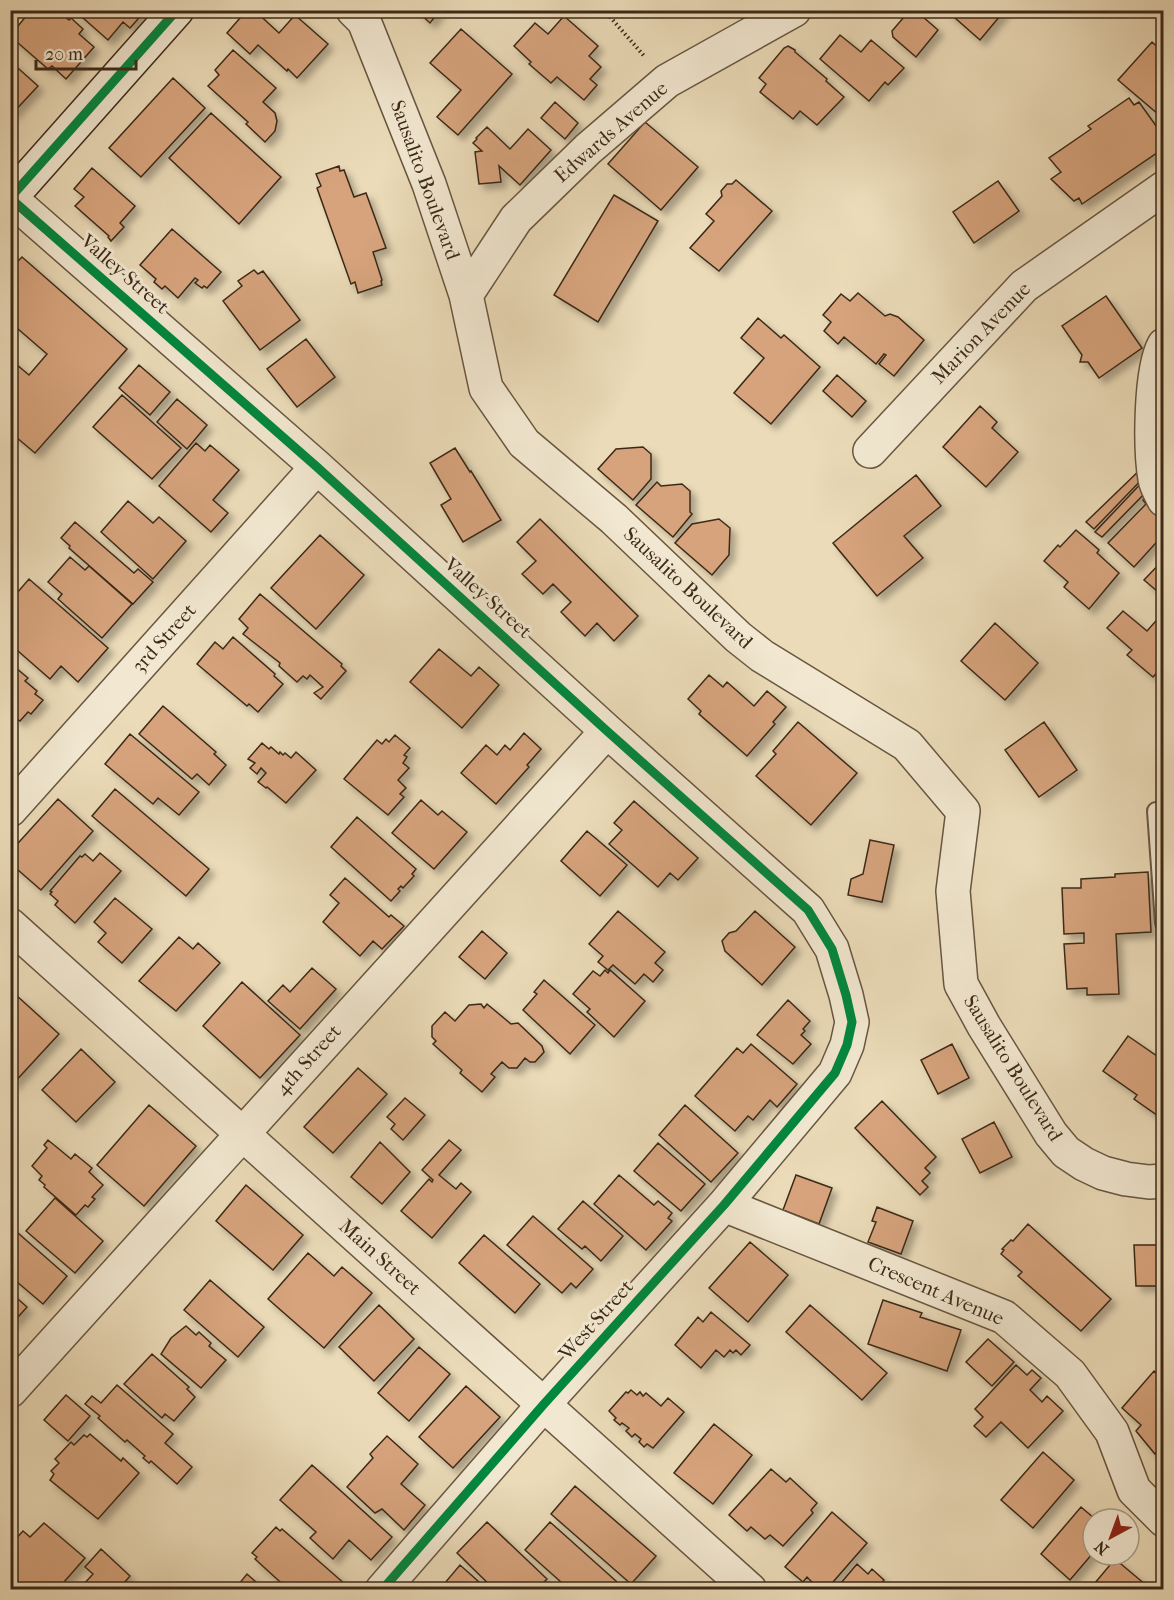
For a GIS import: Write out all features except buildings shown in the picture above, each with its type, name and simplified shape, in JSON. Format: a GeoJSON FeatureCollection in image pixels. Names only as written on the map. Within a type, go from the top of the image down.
{"type":"FeatureCollection","features":[{"type":"Feature","properties":{"kind":"street"},"geometry":{"type":"LineString","coordinates":[[11,198],[177,10]]}},
{"type":"Feature","properties":{"kind":"street","name":"Sausalito Boulevard"},"geometry":{"type":"LineString","coordinates":[[353,10],[364,21],[429,184],[466,295],[486,388],[524,443],[614,519],[738,638],[762,656],[907,744],[963,812],[953,891],[961,984],[984,1026],[1051,1134],[1066,1152],[1103,1173],[1137,1181],[1164,1181]]}},
{"type":"Feature","properties":{"kind":"street","name":"Edwards Avenue"},"geometry":{"type":"LineString","coordinates":[[466,295],[516,219],[588,149],[667,81],[794,10]]}},
{"type":"Feature","properties":{"kind":"street","name":"Marion Avenue"},"geometry":{"type":"LineString","coordinates":[[870,451],[1024,286],[1164,188]]}},
{"type":"Feature","properties":{"kind":"street","name":"Valley Street"},"geometry":{"type":"LineString","coordinates":[[11,198],[317,467],[808,910],[832,949],[852,1022],[847,1045],[836,1073]]}},
{"type":"Feature","properties":{"kind":"street"},"geometry":{"type":"LineString","coordinates":[[1164,345],[1158,356],[1152,416],[1155,480],[1164,500]]}},
{"type":"Feature","properties":{"kind":"street","name":"3rd Street"},"geometry":{"type":"LineString","coordinates":[[10,810],[317,467]]}},
{"type":"Feature","properties":{"kind":"street","name":"4th Street"},"geometry":{"type":"LineString","coordinates":[[10,1391],[607,731]]}},
{"type":"Feature","properties":{"kind":"street","name":"Main Street"},"geometry":{"type":"LineString","coordinates":[[10,925],[750,1590]]}},
{"type":"Feature","properties":{"kind":"street","name":"West Street"},"geometry":{"type":"LineString","coordinates":[[382,1590],[544,1404],[724,1205],[836,1073]]}},
{"type":"Feature","properties":{"kind":"street","name":"Crescent Avenue"},"geometry":{"type":"LineString","coordinates":[[724,1205],[1004,1317],[1070,1374],[1113,1432],[1134,1490],[1164,1520]]}},
{"type":"Feature","properties":{"kind":"lane"},"geometry":{"type":"LineString","coordinates":[[1156,811],[1164,923]]}},
{"type":"Feature","properties":{"kind":"path"},"geometry":{"type":"LineString","coordinates":[[603,10],[667,81]]}},
{"type":"Feature","properties":{"kind":"cycle path"},"geometry":{"type":"LineString","coordinates":[[10,198],[177,10]]}},
{"type":"Feature","properties":{"kind":"cycle path"},"geometry":{"type":"LineString","coordinates":[[10,198],[317,467],[808,910],[832,949],[846,995],[852,1022],[847,1045],[835,1073],[724,1205],[544,1404],[382,1590]]}}]}
